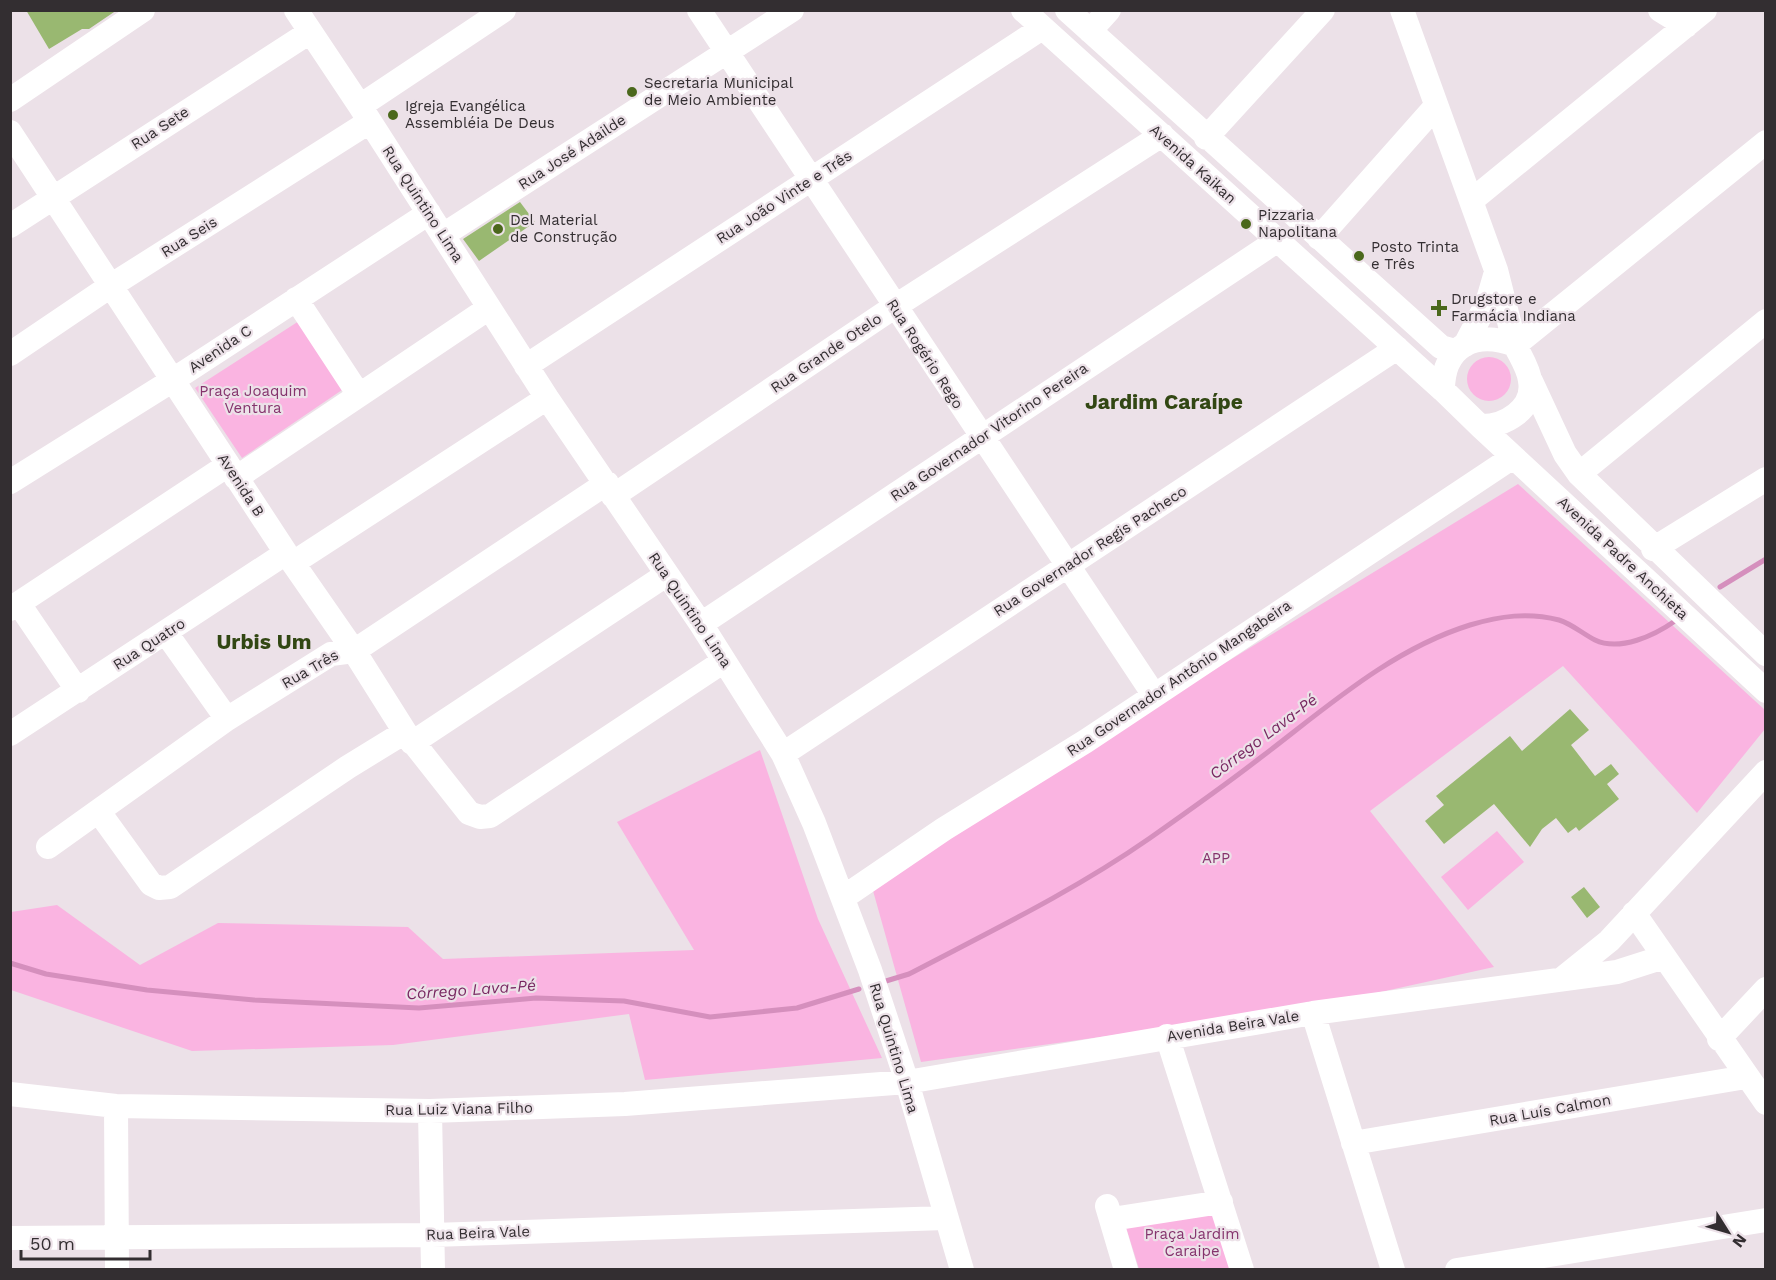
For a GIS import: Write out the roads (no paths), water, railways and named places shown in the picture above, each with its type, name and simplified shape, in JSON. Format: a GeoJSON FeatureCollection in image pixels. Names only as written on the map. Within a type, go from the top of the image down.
{"type":"FeatureCollection","features":[{"type":"Feature","properties":{"kind":"street"},"geometry":{"type":"LineString","coordinates":[[10,100],[143,10]]}},
{"type":"Feature","properties":{"kind":"street","name":"Rua Quintino Lima"},"geometry":{"type":"LineString","coordinates":[[296,10],[547,398],[701,624],[783,754],[844,897],[907,1082],[945,1218],[962,1269]]}},
{"type":"Feature","properties":{"kind":"street","name":"Rua Seis"},"geometry":{"type":"LineString","coordinates":[[10,354],[365,114],[504,10]]}},
{"type":"Feature","properties":{"kind":"street","name":"Rua Rogério Rego"},"geometry":{"type":"LineString","coordinates":[[699,10],[981,438],[1154,695]]}},
{"type":"Feature","properties":{"kind":"street","name":"Rua José Adailde"},"geometry":{"type":"LineString","coordinates":[[443,235],[792,10]]}},
{"type":"Feature","properties":{"kind":"street","name":"Avenida Kaikan"},"geometry":{"type":"LineString","coordinates":[[1023,10],[1443,390]]}},
{"type":"Feature","properties":{"kind":"street","name":"Avenida Kaikan"},"geometry":{"type":"LineString","coordinates":[[1067,10],[1206,138],[1441,346],[1460,348]]}},
{"type":"Feature","properties":{"kind":"street"},"geometry":{"type":"LineString","coordinates":[[1090,31],[1109,10]]}},
{"type":"Feature","properties":{"kind":"street"},"geometry":{"type":"LineString","coordinates":[[1206,138],[1323,10]]}},
{"type":"Feature","properties":{"kind":"street"},"geometry":{"type":"LineString","coordinates":[[1660,10],[1686,26]]}},
{"type":"Feature","properties":{"kind":"street"},"geometry":{"type":"LineString","coordinates":[[1471,201],[1705,10]]}},
{"type":"Feature","properties":{"kind":"street","name":"Avenida Padre Anchieta"},"geometry":{"type":"LineString","coordinates":[[1403,11],[1497,270],[1515,345],[1565,454],[1579,474],[1653,549],[1766,654]]}},
{"type":"Feature","properties":{"kind":"street","name":"Rua João Vinte e Três"},"geometry":{"type":"LineString","coordinates":[[526,366],[1042,28]]}},
{"type":"Feature","properties":{"kind":"street","name":"Rua Sete"},"geometry":{"type":"LineString","coordinates":[[10,226],[53,196],[310,32]]}},
{"type":"Feature","properties":{"kind":"street"},"geometry":{"type":"LineString","coordinates":[[1319,238],[1436,106]]}},
{"type":"Feature","properties":{"kind":"street","name":"Avenida B"},"geometry":{"type":"LineString","coordinates":[[10,132],[289,558],[354,651],[409,738],[469,813],[480,817],[490,816],[723,661]]}},
{"type":"Feature","properties":{"kind":"street","name":"Rua Grande Otelo"},"geometry":{"type":"LineString","coordinates":[[610,490],[1162,135]]}},
{"type":"Feature","properties":{"kind":"street"},"geometry":{"type":"LineString","coordinates":[[1460,348],[1472,341],[1487,338],[1515,345],[1766,142]]}},
{"type":"Feature","properties":{"kind":"street","name":"Avenida C"},"geometry":{"type":"LineString","coordinates":[[10,482],[173,380],[429,213]]}},
{"type":"Feature","properties":{"kind":"street","name":"Rua Governador Vitorino Pereira"},"geometry":{"type":"LineString","coordinates":[[701,624],[1278,240]]}},
{"type":"Feature","properties":{"kind":"street"},"geometry":{"type":"LineString","coordinates":[[1443,390],[1445,367],[1460,348],[1487,303],[1497,270]]}},
{"type":"Feature","properties":{"kind":"street"},"geometry":{"type":"LineString","coordinates":[[296,299],[359,395]]}},
{"type":"Feature","properties":{"kind":"street"},"geometry":{"type":"LineString","coordinates":[[78,691],[15,606],[359,395],[489,308]]}},
{"type":"Feature","properties":{"kind":"street"},"geometry":{"type":"LineString","coordinates":[[1579,474],[1766,321]]}},
{"type":"Feature","properties":{"kind":"street","name":"Rua Governador Regis Pacheco"},"geometry":{"type":"LineString","coordinates":[[783,754],[1397,348]]}},
{"type":"Feature","properties":{"kind":"street"},"geometry":{"type":"LineString","coordinates":[[1480,426],[1491,427],[1514,417],[1524,405],[1530,381]]}},
{"type":"Feature","properties":{"kind":"street","name":"Avenida Padre Anchieta"},"geometry":{"type":"LineString","coordinates":[[1443,390],[1766,691]]}},
{"type":"Feature","properties":{"kind":"street","name":"Rua Quatro"},"geometry":{"type":"LineString","coordinates":[[10,734],[166,633],[547,398]]}},
{"type":"Feature","properties":{"kind":"street","name":"Rua Governador Antônio Mangabeira"},"geometry":{"type":"LineString","coordinates":[[844,897],[944,829],[1086,741],[1514,457]]}},
{"type":"Feature","properties":{"kind":"street"},"geometry":{"type":"LineString","coordinates":[[1653,549],[1766,479]]}},
{"type":"Feature","properties":{"kind":"street","name":"Rua Três"},"geometry":{"type":"LineString","coordinates":[[48,847],[227,719],[331,654],[354,651],[610,490]]}},
{"type":"Feature","properties":{"kind":"street"},"geometry":{"type":"LineString","coordinates":[[99,812],[151,884],[159,888],[170,887],[348,767],[409,738],[666,575]]}},
{"type":"Feature","properties":{"kind":"street"},"geometry":{"type":"LineString","coordinates":[[166,633],[227,719]]}},
{"type":"Feature","properties":{"kind":"street","name":"Avenida Beira Vale"},"geometry":{"type":"LineString","coordinates":[[1561,980],[1599,951],[1766,772]]}},
{"type":"Feature","properties":{"kind":"street"},"geometry":{"type":"LineString","coordinates":[[1634,913],[1719,1039],[1766,1103]]}},
{"type":"Feature","properties":{"kind":"street","name":"Avenida Beira Vale"},"geometry":{"type":"LineString","coordinates":[[907,1082],[1313,1013],[1617,972],[1664,957]]}},
{"type":"Feature","properties":{"kind":"street"},"geometry":{"type":"LineString","coordinates":[[1719,1039],[1766,989]]}},
{"type":"Feature","properties":{"kind":"street"},"geometry":{"type":"LineString","coordinates":[[1313,1013],[1393,1269]]}},
{"type":"Feature","properties":{"kind":"street"},"geometry":{"type":"LineString","coordinates":[[1167,1036],[1242,1269]]}},
{"type":"Feature","properties":{"kind":"street","name":"Rua Luís Calmon"},"geometry":{"type":"LineString","coordinates":[[1353,1143],[1746,1077]]}},
{"type":"Feature","properties":{"kind":"street","name":"Rua Luiz Viana Filho"},"geometry":{"type":"LineString","coordinates":[[10,1094],[116,1106],[429,1111],[625,1104],[907,1082]]}},
{"type":"Feature","properties":{"kind":"street"},"geometry":{"type":"LineString","coordinates":[[116,1106],[117,1269]]}},
{"type":"Feature","properties":{"kind":"street"},"geometry":{"type":"LineString","coordinates":[[429,1111],[433,1269]]}},
{"type":"Feature","properties":{"kind":"street"},"geometry":{"type":"LineString","coordinates":[[1126,1269],[1109,1211],[1221,1202]]}},
{"type":"Feature","properties":{"kind":"street","name":"Rua Beira Vale"},"geometry":{"type":"LineString","coordinates":[[10,1238],[432,1235],[945,1218]]}},
{"type":"Feature","properties":{"kind":"street"},"geometry":{"type":"LineString","coordinates":[[1457,1269],[1766,1220]]}},
{"type":"Feature","properties":{"kind":"waterway","name":"Córrego Lava-Pé"},"geometry":{"type":"LineString","coordinates":[[1720,587],[1766,559]]}},
{"type":"Feature","properties":{"kind":"waterway","name":"Córrego Lava-Pé"},"geometry":{"type":"LineString","coordinates":[[886,981],[909,974],[1092,876],[1219,789],[1360,682],[1413,649],[1441,636],[1492,619],[1536,616],[1559,620],[1595,640],[1615,644],[1637,640],[1658,632],[1675,621]]}},
{"type":"Feature","properties":{"kind":"waterway","name":"Córrego Lava-Pé"},"geometry":{"type":"LineString","coordinates":[[10,963],[46,974],[147,990],[254,1000],[419,1008],[536,998],[624,1001],[710,1017],[797,1008],[859,989]]}},
{"type":"Feature","properties":{"kind":"place","name":"Secretaria Municipal de Meio Ambiente"},"geometry":{"type":"Point","coordinates":[632,92]}},
{"type":"Feature","properties":{"kind":"place","name":"Igreja Evangélica Assembléia De Deus"},"geometry":{"type":"Point","coordinates":[393,115]}},
{"type":"Feature","properties":{"kind":"place","name":"Pizzaria Napolitana"},"geometry":{"type":"Point","coordinates":[1246,224]}},
{"type":"Feature","properties":{"kind":"place","name":"Del Material de Construção"},"geometry":{"type":"Point","coordinates":[498,229]}},
{"type":"Feature","properties":{"kind":"place","name":"Posto Trinta e Três"},"geometry":{"type":"Point","coordinates":[1359,256]}},
{"type":"Feature","properties":{"kind":"place","name":"Drugstore e Farmácia Indiana"},"geometry":{"type":"Point","coordinates":[1439,308]}},
{"type":"Feature","properties":{"kind":"district","name":"Jardim Caraípe"},"geometry":{"type":"Point","coordinates":[1164,402]}},
{"type":"Feature","properties":{"kind":"district","name":"Urbis Um"},"geometry":{"type":"Point","coordinates":[264,642]}},
{"type":"Feature","properties":{"kind":"park label","name":"Praça Joaquim Ventura"},"geometry":{"type":"Point","coordinates":[253,400]}},
{"type":"Feature","properties":{"kind":"park label","name":"APP"},"geometry":{"type":"Point","coordinates":[1216,858]}},
{"type":"Feature","properties":{"kind":"park label","name":"Praça Jardim Caraipe"},"geometry":{"type":"Point","coordinates":[1192,1242]}}]}
